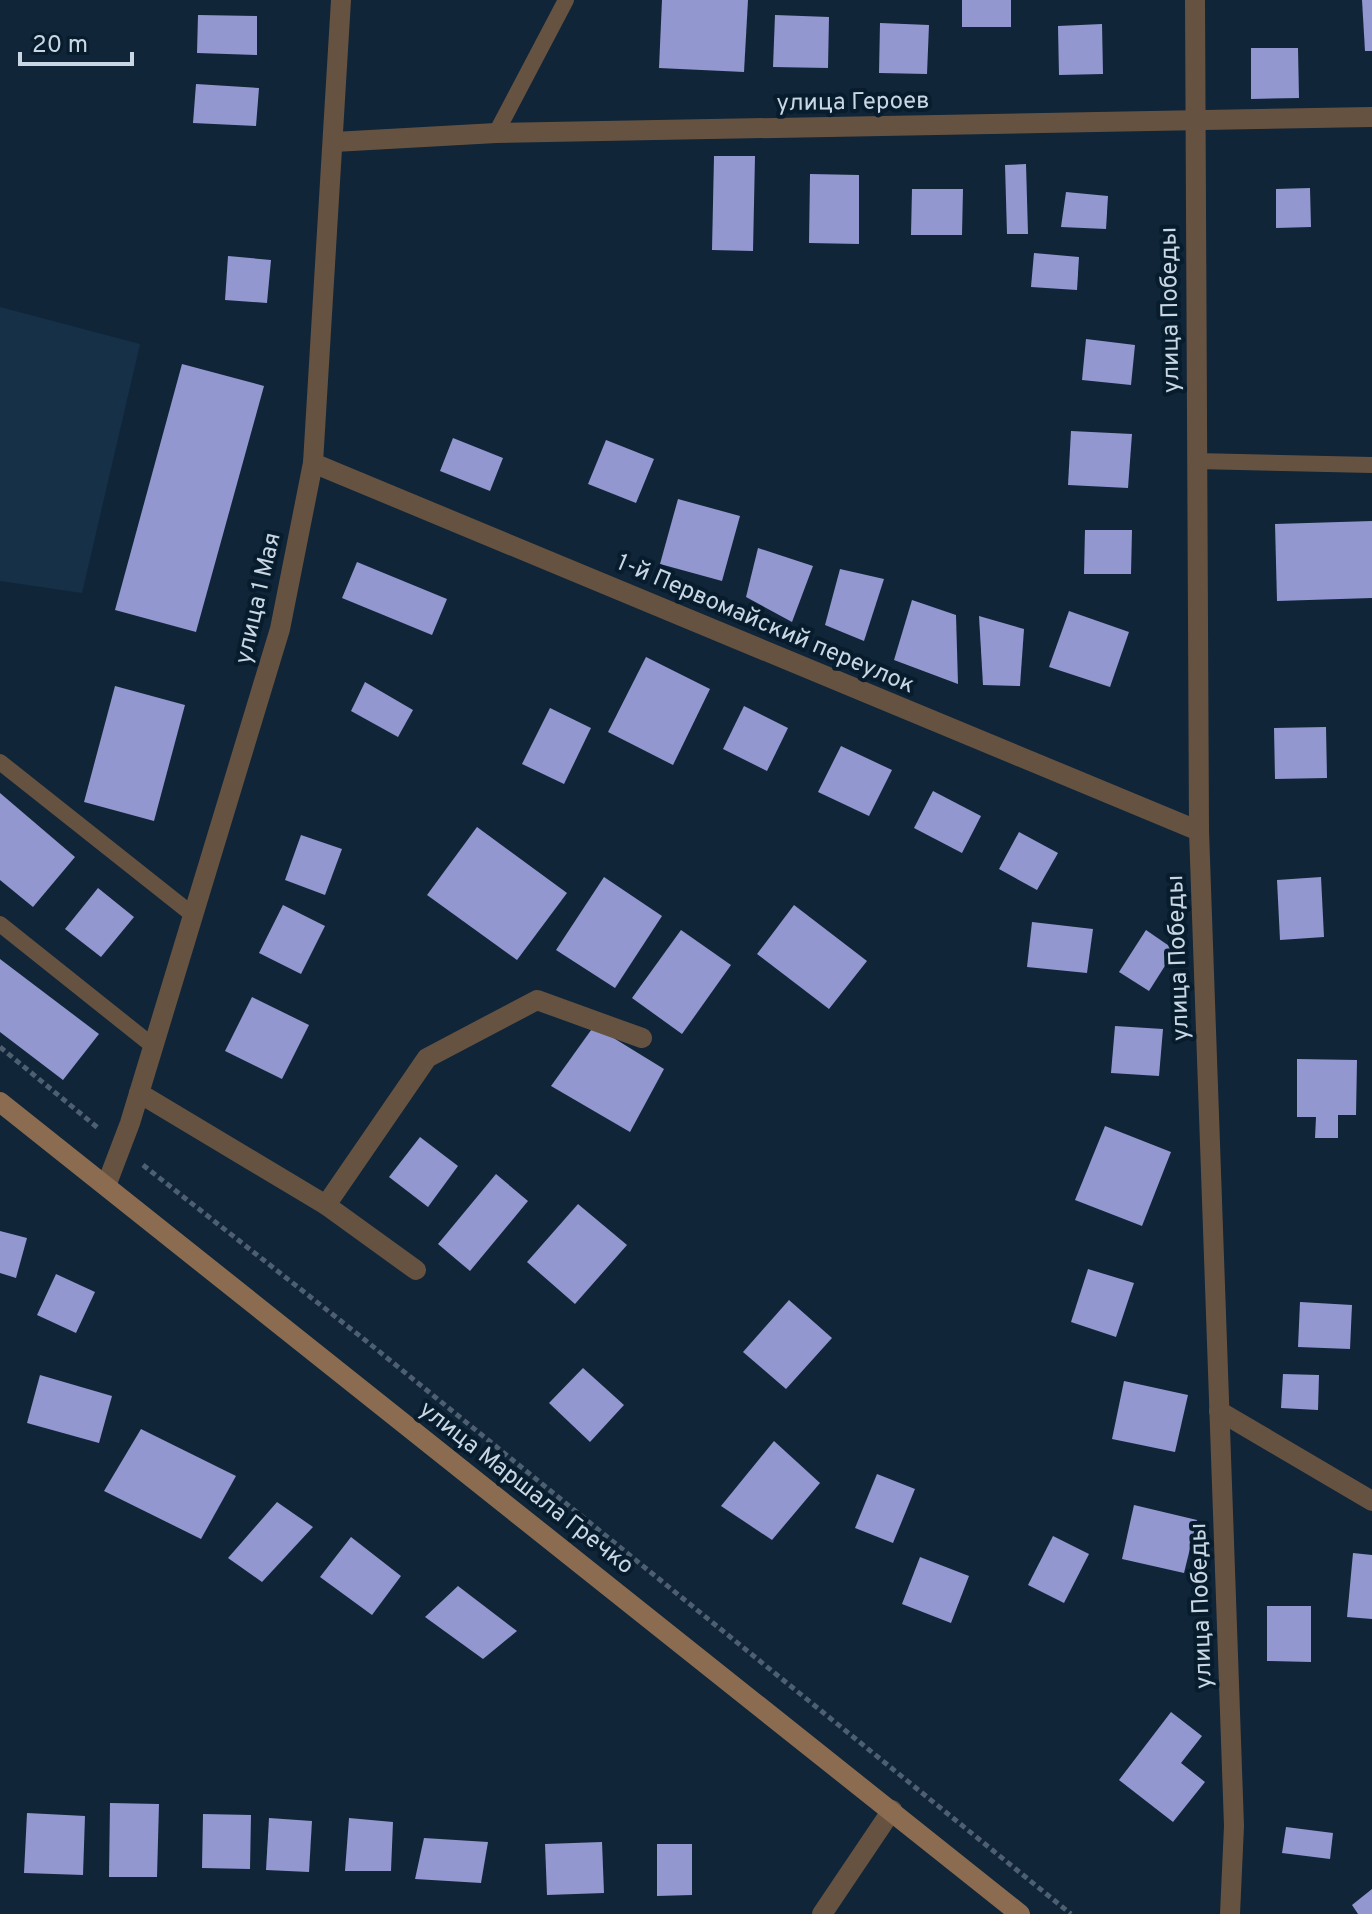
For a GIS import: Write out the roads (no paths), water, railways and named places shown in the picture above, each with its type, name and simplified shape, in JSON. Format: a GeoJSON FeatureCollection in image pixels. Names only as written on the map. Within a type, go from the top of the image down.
{"type":"FeatureCollection","features":[{"type":"Feature","properties":{"kind":"main road","name":"улица Маршала Гречко"},"geometry":{"type":"LineString","coordinates":[[0,1102],[1020,1914]]}},
{"type":"Feature","properties":{"kind":"street","name":"улица 1 Мая"},"geometry":{"type":"LineString","coordinates":[[106,1186],[139,1093],[280,629],[313,463],[341,0]]}},
{"type":"Feature","properties":{"kind":"street","name":"улица Победы"},"geometry":{"type":"LineString","coordinates":[[1195,0],[1193,121],[1199,831],[1234,1826],[1230,1914]]}},
{"type":"Feature","properties":{"kind":"street","name":"улица Героев"},"geometry":{"type":"LineString","coordinates":[[334,142],[496,133],[1372,117]]}},
{"type":"Feature","properties":{"kind":"street","name":"1-й Первомайский переулок"},"geometry":{"type":"LineString","coordinates":[[313,463],[1199,831]]}},
{"type":"Feature","properties":{"kind":"street"},"geometry":{"type":"LineString","coordinates":[[326,1205],[427,1058],[523,1007],[537,1000],[642,1038]]}},
{"type":"Feature","properties":{"kind":"street"},"geometry":{"type":"LineString","coordinates":[[139,1093],[326,1205],[416,1270]]}},
{"type":"Feature","properties":{"kind":"street"},"geometry":{"type":"LineString","coordinates":[[1219,1411],[1372,1501]]}},
{"type":"Feature","properties":{"kind":"street"},"geometry":{"type":"LineString","coordinates":[[822,1914],[892,1810]]}},
{"type":"Feature","properties":{"kind":"lane"},"geometry":{"type":"LineString","coordinates":[[496,133],[566,0]]}},
{"type":"Feature","properties":{"kind":"lane"},"geometry":{"type":"LineString","coordinates":[[1196,461],[1372,465]]}},
{"type":"Feature","properties":{"kind":"lane"},"geometry":{"type":"LineString","coordinates":[[0,762],[193,915]]}},
{"type":"Feature","properties":{"kind":"lane"},"geometry":{"type":"LineString","coordinates":[[0,924],[153,1046]]}}]}
